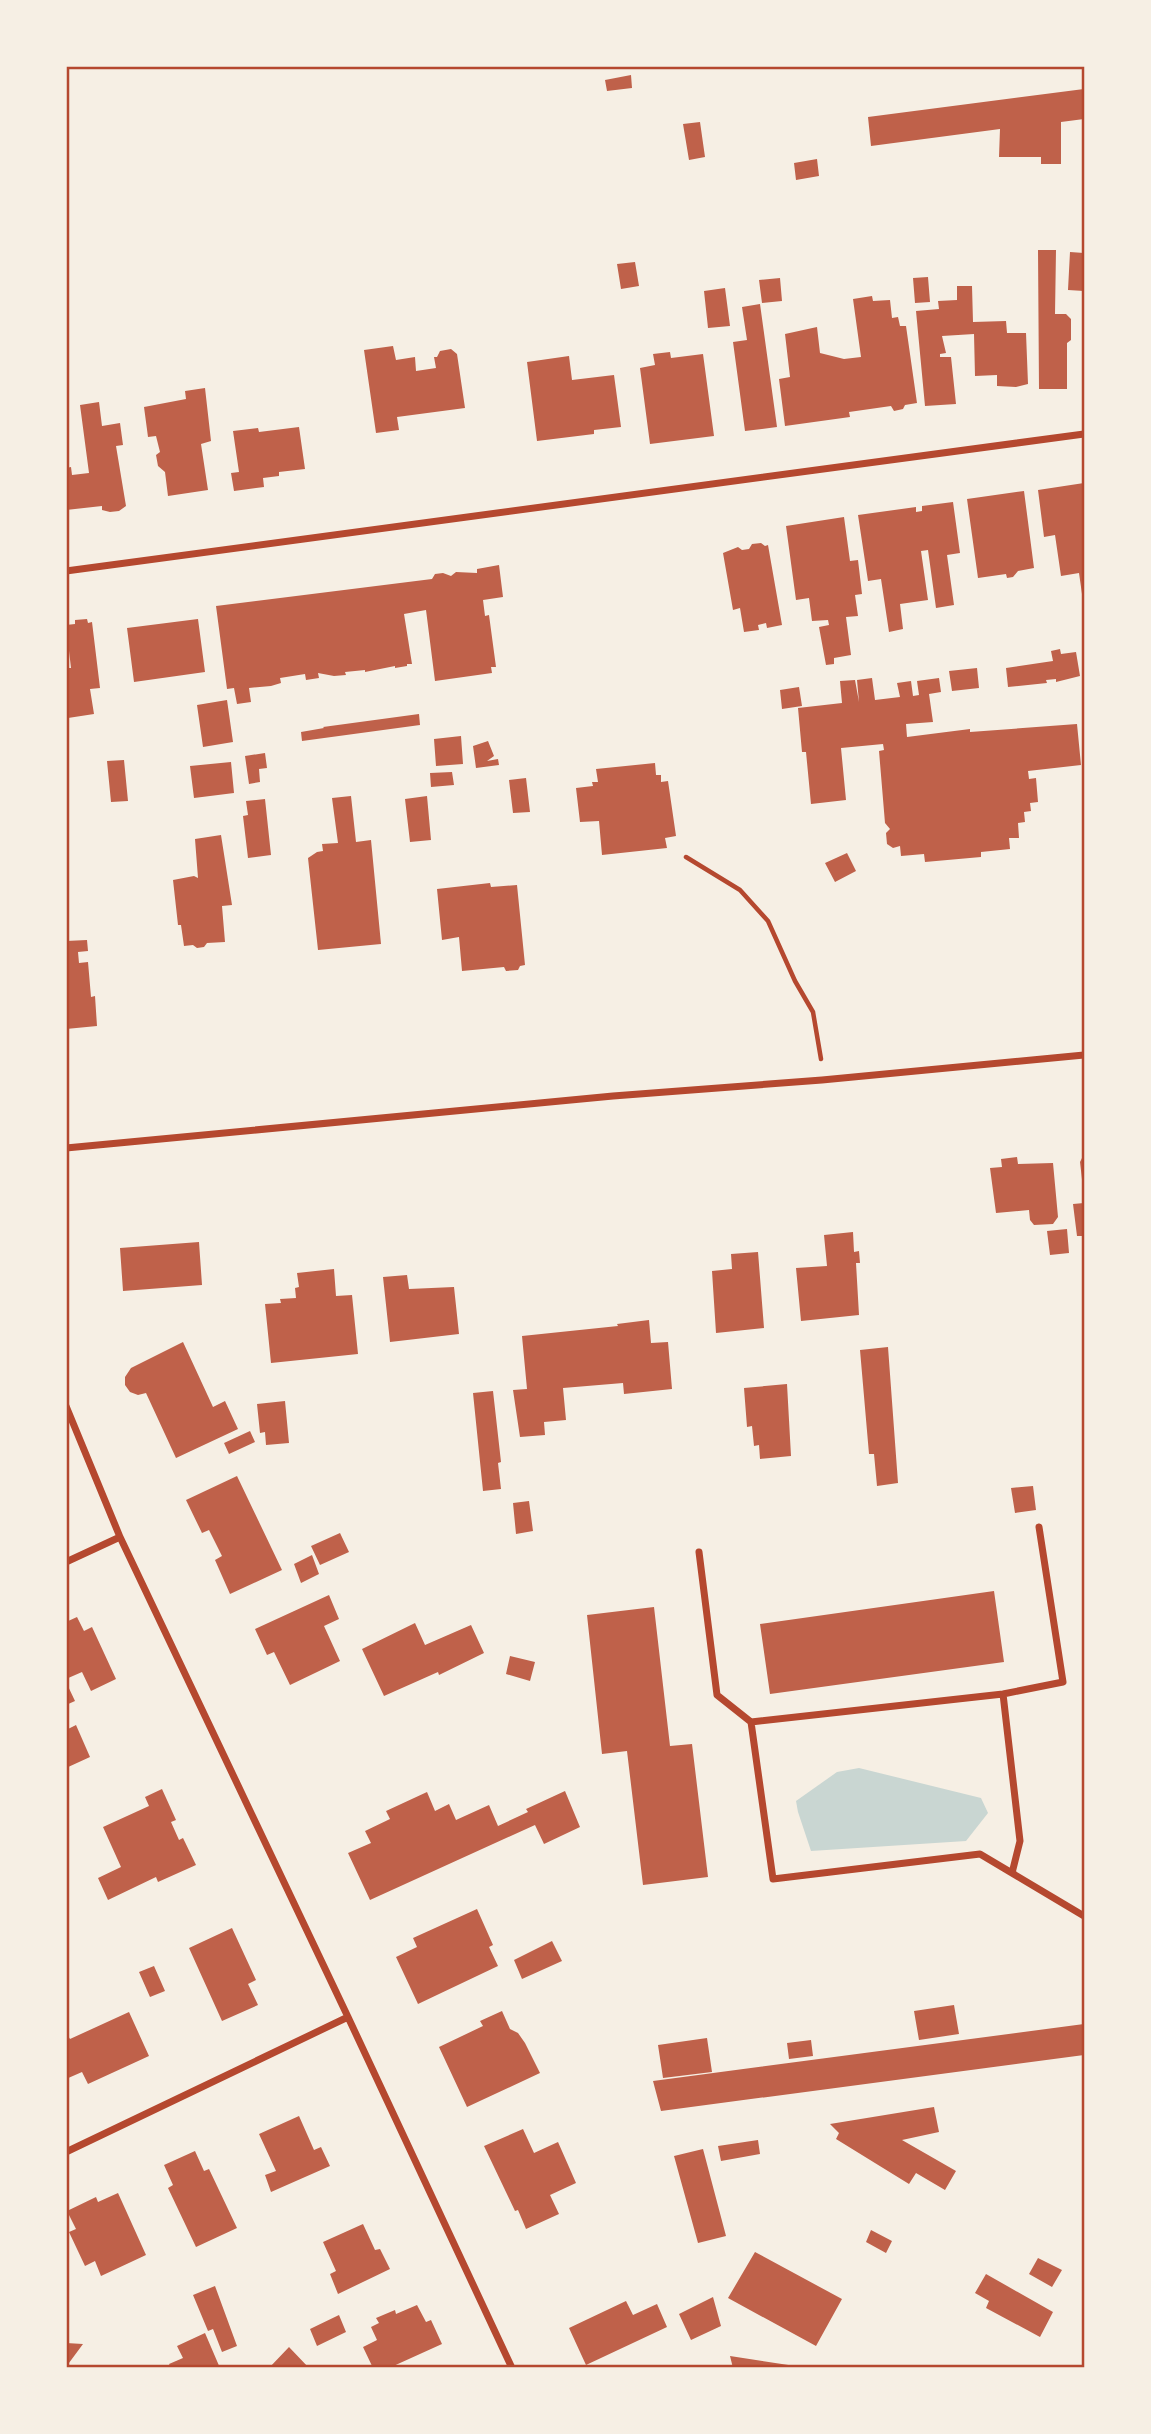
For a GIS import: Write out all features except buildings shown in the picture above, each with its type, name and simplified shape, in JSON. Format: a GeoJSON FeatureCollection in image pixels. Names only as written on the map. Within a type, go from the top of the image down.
{"type":"FeatureCollection","features":[{"type":"Feature","properties":{"kind":"street"},"geometry":{"type":"LineString","coordinates":[[66,571],[1084,434]]}},
{"type":"Feature","properties":{"kind":"street"},"geometry":{"type":"LineString","coordinates":[[66,1148],[1084,1055]]}},
{"type":"Feature","properties":{"kind":"street"},"geometry":{"type":"LineString","coordinates":[[66,1406],[120,1537],[512,2368]]}},
{"type":"Feature","properties":{"kind":"street"},"geometry":{"type":"LineString","coordinates":[[751,1722],[1003,1694],[1063,1682],[1039,1527]]}},
{"type":"Feature","properties":{"kind":"street"},"geometry":{"type":"LineString","coordinates":[[66,1562],[120,1537]]}},
{"type":"Feature","properties":{"kind":"street"},"geometry":{"type":"LineString","coordinates":[[699,1552],[717,1695],[751,1722],[773,1879],[980,1854],[1084,1916]]}},
{"type":"Feature","properties":{"kind":"street"},"geometry":{"type":"LineString","coordinates":[[1003,1694],[1020,1841],[1012,1873]]}},
{"type":"Feature","properties":{"kind":"street"},"geometry":{"type":"LineString","coordinates":[[66,2152],[348,2017]]}},
{"type":"Feature","properties":{"kind":"path"},"geometry":{"type":"LineString","coordinates":[[686,857],[740,890],[768,921],[795,981],[813,1012],[821,1049],[822,1080]]}},
{"type":"Feature","properties":{"kind":"shaded area"},"geometry":{"type":"Polygon","coordinates":[[[859,1768],[981,1798],[988,1813],[966,1841],[811,1851],[796,1801],[837,1772],[859,1768]]]}}]}
